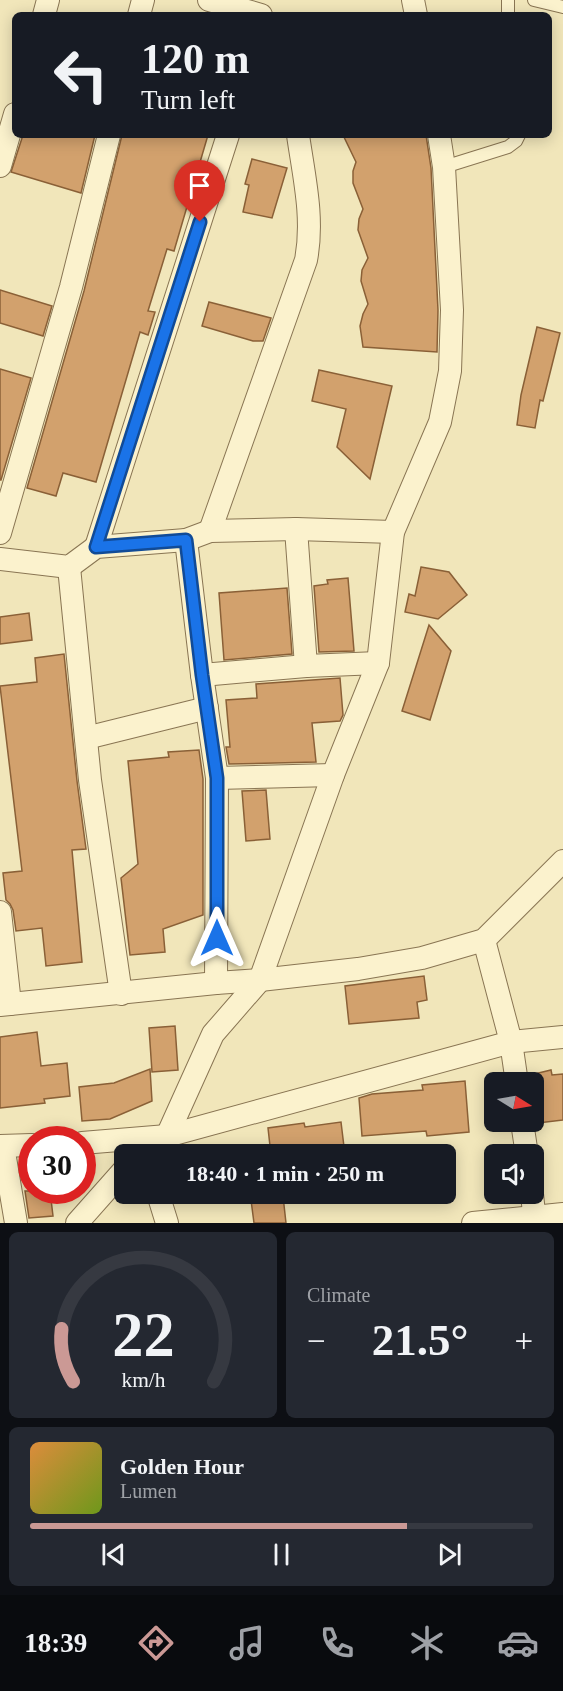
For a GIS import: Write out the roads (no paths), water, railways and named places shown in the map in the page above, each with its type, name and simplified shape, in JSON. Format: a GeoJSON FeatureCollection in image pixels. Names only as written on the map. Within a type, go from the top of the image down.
{"type":"FeatureCollection","features":[{"type":"Feature","properties":{"kind":"street"},"geometry":{"type":"LineString","coordinates":[[209,0],[251,12]]}},
{"type":"Feature","properties":{"kind":"street"},"geometry":{"type":"LineString","coordinates":[[0,166],[12,124]]}},
{"type":"Feature","properties":{"kind":"street"},"geometry":{"type":"LineString","coordinates":[[0,533],[71,287],[108,138]]}},
{"type":"Feature","properties":{"kind":"street"},"geometry":{"type":"LineString","coordinates":[[96,547],[227,138]]}},
{"type":"Feature","properties":{"kind":"street"},"geometry":{"type":"LineString","coordinates":[[210,531],[306,260],[310,239],[310,216],[298,138]]}},
{"type":"Feature","properties":{"kind":"street"},"geometry":{"type":"LineString","coordinates":[[156,1144],[167,1136],[213,1034],[260,980],[333,775],[378,663],[393,532],[440,422],[450,371],[452,310],[444,167],[439,138]]}},
{"type":"Feature","properties":{"kind":"street"},"geometry":{"type":"LineString","coordinates":[[296,528],[306,666]]}},
{"type":"Feature","properties":{"kind":"street"},"geometry":{"type":"LineString","coordinates":[[0,559],[69,567],[96,547],[186,540],[210,531],[296,528],[393,532]]}},
{"type":"Feature","properties":{"kind":"street"},"geometry":{"type":"LineString","coordinates":[[186,540],[217,778],[216,983]]}},
{"type":"Feature","properties":{"kind":"street"},"geometry":{"type":"LineString","coordinates":[[69,567],[90,780],[121,994]]}},
{"type":"Feature","properties":{"kind":"street"},"geometry":{"type":"LineString","coordinates":[[202,675],[306,666],[378,663]]}},
{"type":"Feature","properties":{"kind":"street"},"geometry":{"type":"LineString","coordinates":[[86,738],[207,708]]}},
{"type":"Feature","properties":{"kind":"street"},"geometry":{"type":"LineString","coordinates":[[217,778],[333,775]]}},
{"type":"Feature","properties":{"kind":"street"},"geometry":{"type":"LineString","coordinates":[[0,912],[5,1004],[121,994],[358,969],[411,960],[484,940],[563,861]]}},
{"type":"Feature","properties":{"kind":"street"},"geometry":{"type":"LineString","coordinates":[[484,940],[511,1042],[515,1072]]}},
{"type":"Feature","properties":{"kind":"street"},"geometry":{"type":"LineString","coordinates":[[96,1142],[167,1136],[511,1042],[563,1036]]}},
{"type":"Feature","properties":{"kind":"street"},"geometry":{"type":"LineString","coordinates":[[16,1223],[2,1146],[18,1145]]}},
{"type":"Feature","properties":{"kind":"street"},"geometry":{"type":"LineString","coordinates":[[77,1223],[114,1181]]}},
{"type":"Feature","properties":{"kind":"street"},"geometry":{"type":"LineString","coordinates":[[161,1204],[167,1223]]}},
{"type":"Feature","properties":{"kind":"street"},"geometry":{"type":"LineString","coordinates":[[533,1204],[535,1220]]}},
{"type":"Feature","properties":{"kind":"street"},"geometry":{"type":"LineString","coordinates":[[473,1223],[535,1220],[563,1214]]}},
{"type":"Feature","properties":{"kind":"lane"},"geometry":{"type":"LineString","coordinates":[[534,0],[563,7]]}},
{"type":"Feature","properties":{"kind":"lane"},"geometry":{"type":"LineString","coordinates":[[444,167],[508,147],[518,138]]}}]}
